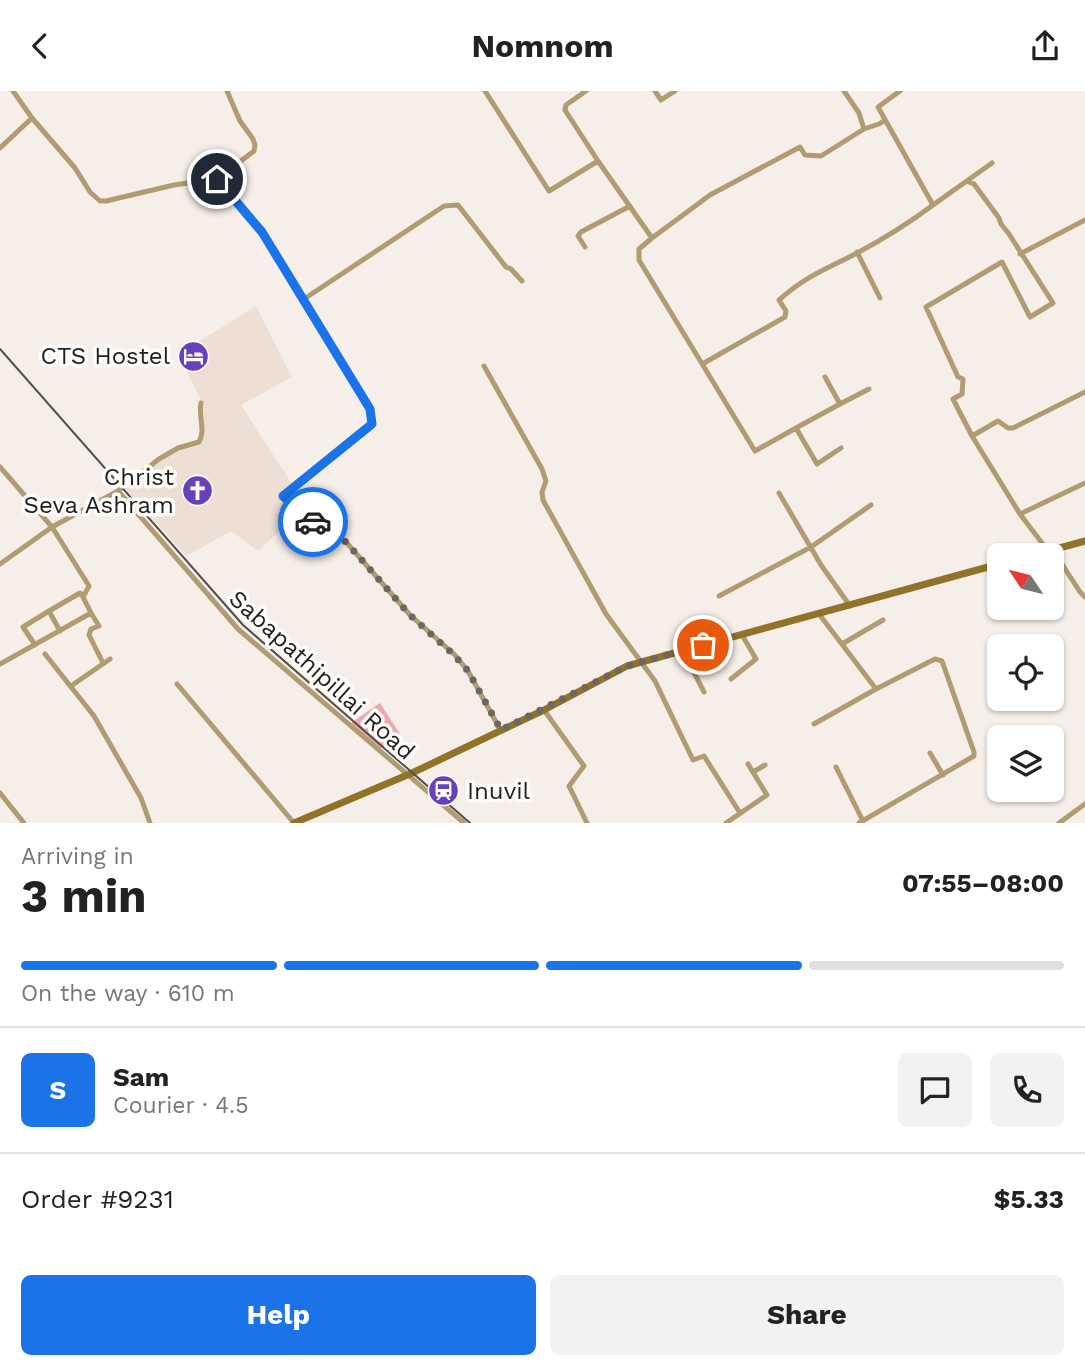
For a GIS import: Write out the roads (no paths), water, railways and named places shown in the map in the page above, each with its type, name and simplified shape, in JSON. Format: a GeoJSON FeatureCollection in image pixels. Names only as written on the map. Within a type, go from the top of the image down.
{"type":"FeatureCollection","features":[{"type":"Feature","properties":{"kind":"main road"},"geometry":{"type":"LineString","coordinates":[[1064,546],[1085,541]]}},
{"type":"Feature","properties":{"kind":"main road"},"geometry":{"type":"LineString","coordinates":[[294,823],[544,710],[627,666],[987,568]]}},
{"type":"Feature","properties":{"kind":"street"},"geometry":{"type":"LineString","coordinates":[[13,91],[32,118],[75,168],[90,192],[100,201],[217,179],[254,151],[255,145],[240,121],[227,91]]}},
{"type":"Feature","properties":{"kind":"street"},"geometry":{"type":"LineString","coordinates":[[485,91],[549,191],[598,160]]}},
{"type":"Feature","properties":{"kind":"street"},"geometry":{"type":"LineString","coordinates":[[586,91],[566,105],[565,110],[652,238]]}},
{"type":"Feature","properties":{"kind":"street"},"geometry":{"type":"LineString","coordinates":[[655,91],[662,100],[675,91]]}},
{"type":"Feature","properties":{"kind":"street"},"geometry":{"type":"LineString","coordinates":[[844,91],[859,113],[864,129]]}},
{"type":"Feature","properties":{"kind":"street"},"geometry":{"type":"LineString","coordinates":[[900,91],[878,107],[933,205]]}},
{"type":"Feature","properties":{"kind":"street"},"geometry":{"type":"LineString","coordinates":[[0,148],[32,118]]}},
{"type":"Feature","properties":{"kind":"street"},"geometry":{"type":"LineString","coordinates":[[869,389],[755,451],[639,260],[639,249],[710,195],[800,147],[806,155],[821,156],[864,129],[884,120]]}},
{"type":"Feature","properties":{"kind":"street"},"geometry":{"type":"LineString","coordinates":[[704,363],[785,317],[786,311],[779,300],[797,284],[908,224],[992,163]]}},
{"type":"Feature","properties":{"kind":"street"},"geometry":{"type":"LineString","coordinates":[[217,179],[262,232],[370,409],[372,424],[283,496],[300,513],[346,542],[410,615],[454,655],[468,671],[501,730]]}},
{"type":"Feature","properties":{"kind":"street"},"geometry":{"type":"LineString","coordinates":[[969,181],[999,218],[1053,303],[1030,317],[1002,262],[926,307],[958,377],[963,379],[962,394],[953,399],[972,436],[1020,514],[1044,543]]}},
{"type":"Feature","properties":{"kind":"street"},"geometry":{"type":"LineString","coordinates":[[304,299],[444,206],[458,205],[506,267],[512,269],[522,281]]}},
{"type":"Feature","properties":{"kind":"street"},"geometry":{"type":"LineString","coordinates":[[585,247],[578,236],[581,232],[630,206]]}},
{"type":"Feature","properties":{"kind":"street"},"geometry":{"type":"LineString","coordinates":[[1020,254],[1085,220]]}},
{"type":"Feature","properties":{"kind":"street"},"geometry":{"type":"LineString","coordinates":[[858,253],[880,298]]}},
{"type":"Feature","properties":{"kind":"street"},"geometry":{"type":"LineString","coordinates":[[484,366],[542,469],[547,481],[542,492],[543,500],[607,614],[655,681],[693,760],[705,756],[740,813]]}},
{"type":"Feature","properties":{"kind":"street"},"geometry":{"type":"LineString","coordinates":[[825,377],[840,404]]}},
{"type":"Feature","properties":{"kind":"street"},"geometry":{"type":"LineString","coordinates":[[972,436],[998,421],[1008,428],[1013,428],[1085,392]]}},
{"type":"Feature","properties":{"kind":"street"},"geometry":{"type":"LineString","coordinates":[[0,564],[52,527],[118,492],[159,459],[178,448],[200,442],[203,434],[199,414],[201,403]]}},
{"type":"Feature","properties":{"kind":"street"},"geometry":{"type":"LineString","coordinates":[[796,428],[817,464],[841,448]]}},
{"type":"Feature","properties":{"kind":"street"},"geometry":{"type":"LineString","coordinates":[[0,467],[52,527],[89,586],[83,597]]}},
{"type":"Feature","properties":{"kind":"street"},"geometry":{"type":"LineString","coordinates":[[1020,514],[1085,483]]}},
{"type":"Feature","properties":{"kind":"street","name":"Sabapathipillai Road"},"geometry":{"type":"LineString","coordinates":[[118,492],[238,629],[464,823]]}},
{"type":"Feature","properties":{"kind":"street"},"geometry":{"type":"LineString","coordinates":[[779,493],[850,606]]}},
{"type":"Feature","properties":{"kind":"street"},"geometry":{"type":"LineString","coordinates":[[719,596],[811,547],[871,505]]}},
{"type":"Feature","properties":{"kind":"street"},"geometry":{"type":"LineString","coordinates":[[1064,570],[1085,597]]}},
{"type":"Feature","properties":{"kind":"street"},"geometry":{"type":"LineString","coordinates":[[35,645],[23,627],[80,593],[99,626],[91,629],[89,635],[103,663]]}},
{"type":"Feature","properties":{"kind":"street"},"geometry":{"type":"LineString","coordinates":[[49,611],[60,631]]}},
{"type":"Feature","properties":{"kind":"street"},"geometry":{"type":"LineString","coordinates":[[0,664],[91,613]]}},
{"type":"Feature","properties":{"kind":"street"},"geometry":{"type":"LineString","coordinates":[[819,614],[876,689]]}},
{"type":"Feature","properties":{"kind":"street"},"geometry":{"type":"LineString","coordinates":[[842,644],[883,620]]}},
{"type":"Feature","properties":{"kind":"street"},"geometry":{"type":"LineString","coordinates":[[731,679],[757,660],[742,635]]}},
{"type":"Feature","properties":{"kind":"street"},"geometry":{"type":"LineString","coordinates":[[683,651],[704,692]]}},
{"type":"Feature","properties":{"kind":"street"},"geometry":{"type":"LineString","coordinates":[[45,654],[94,716],[141,798],[150,823]]}},
{"type":"Feature","properties":{"kind":"street"},"geometry":{"type":"LineString","coordinates":[[71,686],[110,659]]}},
{"type":"Feature","properties":{"kind":"street"},"geometry":{"type":"LineString","coordinates":[[814,724],[935,659],[942,661],[974,756],[874,820],[861,822],[836,767]]}},
{"type":"Feature","properties":{"kind":"street"},"geometry":{"type":"LineString","coordinates":[[177,684],[294,823]]}},
{"type":"Feature","properties":{"kind":"street"},"geometry":{"type":"LineString","coordinates":[[544,710],[584,766],[569,786],[587,823]]}},
{"type":"Feature","properties":{"kind":"street"},"geometry":{"type":"LineString","coordinates":[[930,754],[943,775]]}},
{"type":"Feature","properties":{"kind":"street"},"geometry":{"type":"LineString","coordinates":[[726,823],[766,795],[748,764]]}},
{"type":"Feature","properties":{"kind":"street"},"geometry":{"type":"LineString","coordinates":[[753,772],[765,765]]}},
{"type":"Feature","properties":{"kind":"street"},"geometry":{"type":"LineString","coordinates":[[0,793],[24,823]]}},
{"type":"Feature","properties":{"kind":"street"},"geometry":{"type":"LineString","coordinates":[[1059,823],[1085,804]]}},
{"type":"Feature","properties":{"kind":"railway"},"geometry":{"type":"LineString","coordinates":[[0,349],[243,625],[470,823]]}},
{"type":"Feature","properties":{"kind":"place","name":"CTS Hostel"},"geometry":{"type":"Point","coordinates":[193,356]}},
{"type":"Feature","properties":{"kind":"place","name":"Christ Seva Ashram"},"geometry":{"type":"Point","coordinates":[197,491]}},
{"type":"Feature","properties":{"kind":"place","name":"Inuvil"},"geometry":{"type":"Point","coordinates":[444,791]}}]}
